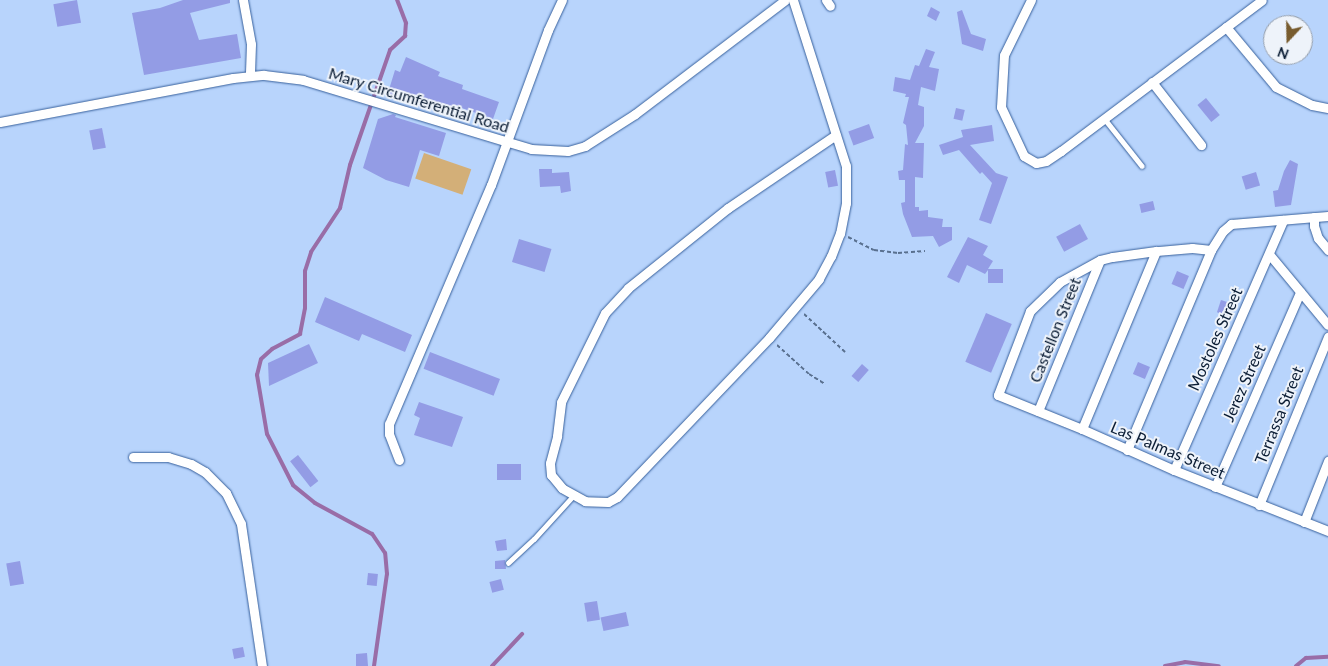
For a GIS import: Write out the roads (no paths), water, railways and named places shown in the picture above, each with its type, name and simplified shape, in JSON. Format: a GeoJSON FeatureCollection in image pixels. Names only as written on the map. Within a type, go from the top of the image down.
{"type":"FeatureCollection","features":[{"type":"Feature","properties":{"kind":"street"},"geometry":{"type":"LineString","coordinates":[[243,0],[251,44],[250,75]]}},
{"type":"Feature","properties":{"kind":"street"},"geometry":{"type":"LineString","coordinates":[[399,460],[389,434],[389,424],[491,185],[548,30],[562,0]]}},
{"type":"Feature","properties":{"kind":"street","name":"Mary Circumferential Road"},"geometry":{"type":"LineString","coordinates":[[0,122],[250,75],[303,80],[507,143],[549,151],[568,151],[585,146],[635,114],[785,0]]}},
{"type":"Feature","properties":{"kind":"street"},"geometry":{"type":"LineString","coordinates":[[793,0],[846,166],[846,203],[840,233],[819,279],[769,338],[617,497],[608,502],[585,501],[573,496],[562,488],[551,476],[550,464],[557,436],[561,402],[604,313],[628,288],[728,208],[836,135]]}},
{"type":"Feature","properties":{"kind":"street"},"geometry":{"type":"LineString","coordinates":[[1031,0],[1004,55],[1000,86],[1001,107],[1024,156],[1036,163],[1046,161],[1262,0]]}},
{"type":"Feature","properties":{"kind":"street"},"geometry":{"type":"LineString","coordinates":[[1226,27],[1276,87],[1312,104],[1328,108]]}},
{"type":"Feature","properties":{"kind":"street"},"geometry":{"type":"LineString","coordinates":[[1152,82],[1201,145]]}},
{"type":"Feature","properties":{"kind":"street"},"geometry":{"type":"LineString","coordinates":[[1127,450],[1211,250],[1218,238],[1231,224],[1328,216]]}},
{"type":"Feature","properties":{"kind":"street"},"geometry":{"type":"LineString","coordinates":[[1314,217],[1314,226],[1318,238],[1328,250]]}},
{"type":"Feature","properties":{"kind":"street","name":"Mostoles Street"},"geometry":{"type":"LineString","coordinates":[[1174,470],[1283,220]]}},
{"type":"Feature","properties":{"kind":"street"},"geometry":{"type":"LineString","coordinates":[[1100,260],[1156,251],[1192,248],[1211,250]]}},
{"type":"Feature","properties":{"kind":"street"},"geometry":{"type":"LineString","coordinates":[[1082,429],[1156,251]]}},
{"type":"Feature","properties":{"kind":"street"},"geometry":{"type":"LineString","coordinates":[[1269,254],[1328,325]]}},
{"type":"Feature","properties":{"kind":"street","name":"Las Palmas Street"},"geometry":{"type":"LineString","coordinates":[[1100,260],[1060,282],[1030,311],[998,395],[1215,487],[1328,531]]}},
{"type":"Feature","properties":{"kind":"street","name":"Castellon Street"},"geometry":{"type":"LineString","coordinates":[[1038,411],[1100,260]]}},
{"type":"Feature","properties":{"kind":"street","name":"Jerez Street"},"geometry":{"type":"LineString","coordinates":[[1215,487],[1300,292]]}},
{"type":"Feature","properties":{"kind":"street","name":"Terrassa Street"},"geometry":{"type":"LineString","coordinates":[[1258,504],[1328,337]]}},
{"type":"Feature","properties":{"kind":"street"},"geometry":{"type":"LineString","coordinates":[[133,457],[168,457],[191,464],[205,472],[226,493],[241,524],[262,666]]}},
{"type":"Feature","properties":{"kind":"street"},"geometry":{"type":"LineString","coordinates":[[1304,522],[1328,461]]}},
{"type":"Feature","properties":{"kind":"lane"},"geometry":{"type":"LineString","coordinates":[[1104,118],[1142,166]]}},
{"type":"Feature","properties":{"kind":"lane"},"geometry":{"type":"LineString","coordinates":[[508,563],[534,539],[573,496]]}},
{"type":"Feature","properties":{"kind":"waterway"},"geometry":{"type":"LineString","coordinates":[[374,666],[387,574],[385,553],[372,534],[315,503],[293,485],[267,434],[257,375],[261,359],[272,349],[300,334],[305,308],[305,271],[311,252],[340,208],[350,165],[390,50],[405,36],[406,23],[397,0]]}},
{"type":"Feature","properties":{"kind":"waterway"},"geometry":{"type":"LineString","coordinates":[[492,666],[522,634]]}},
{"type":"Feature","properties":{"kind":"waterway"},"geometry":{"type":"LineString","coordinates":[[1296,666],[1306,658],[1328,657]]}},
{"type":"Feature","properties":{"kind":"waterway"},"geometry":{"type":"LineString","coordinates":[[1165,666],[1185,662],[1219,666]]}}]}
